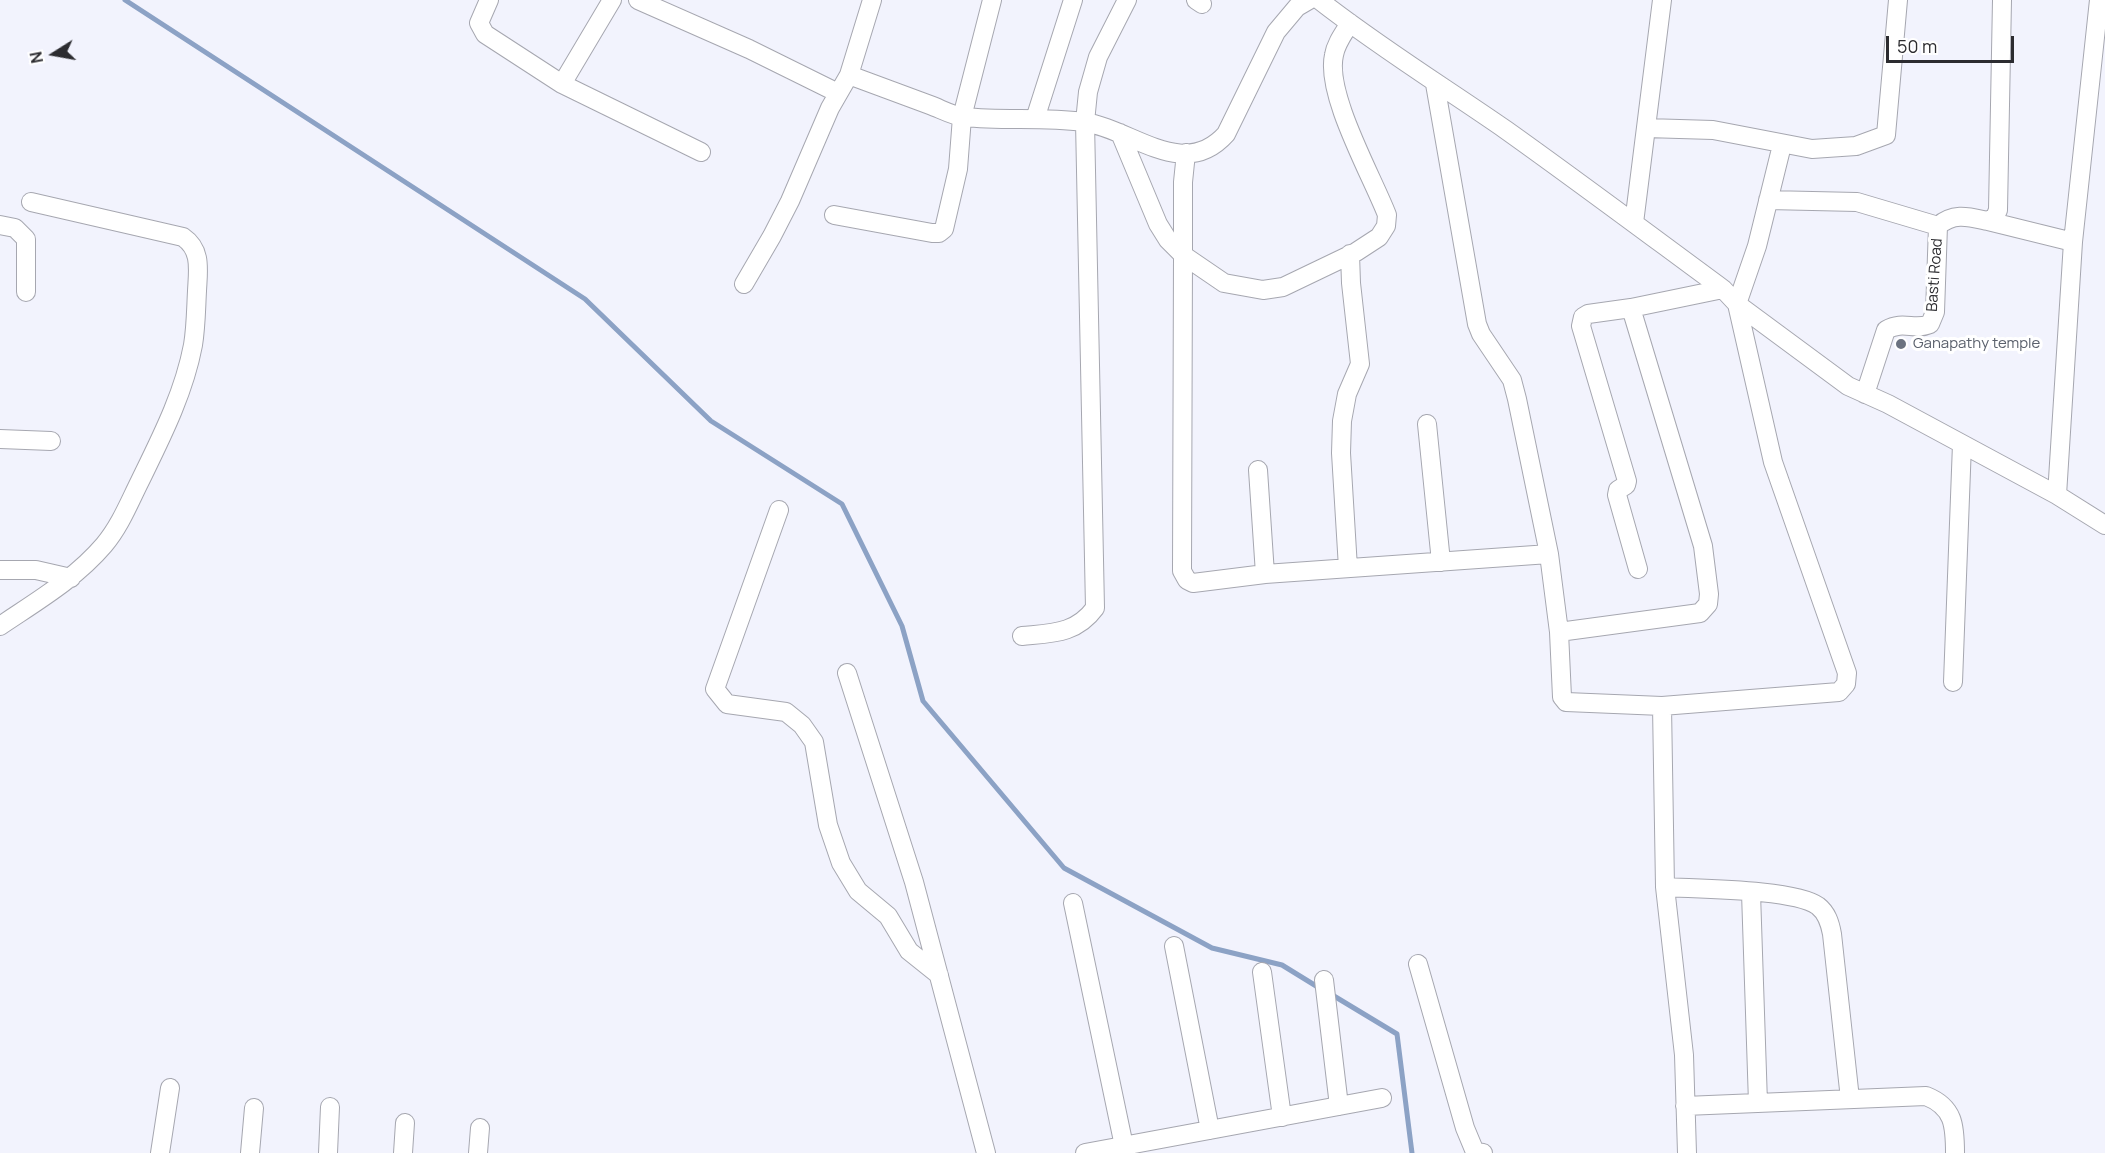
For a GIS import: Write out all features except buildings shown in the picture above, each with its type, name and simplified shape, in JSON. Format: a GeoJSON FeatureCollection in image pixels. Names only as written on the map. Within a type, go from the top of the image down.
{"type":"FeatureCollection","features":[{"type":"Feature","properties":{"kind":"street"},"geometry":{"type":"LineString","coordinates":[[489,0],[479,23],[485,34],[562,84],[701,152]]}},
{"type":"Feature","properties":{"kind":"street"},"geometry":{"type":"LineString","coordinates":[[562,84],[612,0]]}},
{"type":"Feature","properties":{"kind":"street"},"geometry":{"type":"LineString","coordinates":[[638,0],[748,49],[838,93]]}},
{"type":"Feature","properties":{"kind":"street"},"geometry":{"type":"LineString","coordinates":[[744,284],[790,201],[830,108],[849,75],[872,0]]}},
{"type":"Feature","properties":{"kind":"street"},"geometry":{"type":"LineString","coordinates":[[834,215],[932,233],[939,233],[945,229],[958,169],[962,117],[992,0]]}},
{"type":"Feature","properties":{"kind":"street"},"geometry":{"type":"LineString","coordinates":[[1035,119],[1073,0]]}},
{"type":"Feature","properties":{"kind":"street"},"geometry":{"type":"LineString","coordinates":[[1022,636],[1058,633],[1086,620],[1095,608],[1085,122],[1088,92],[1098,57],[1127,0]]}},
{"type":"Feature","properties":{"kind":"street"},"geometry":{"type":"LineString","coordinates":[[849,75],[962,117],[1085,122],[1177,154],[1198,153],[1217,144],[1226,134],[1276,32],[1297,7],[1309,0]]}},
{"type":"Feature","properties":{"kind":"street"},"geometry":{"type":"LineString","coordinates":[[1319,0],[1634,223],[1723,289],[1737,304],[1848,386],[2057,495],[2105,525]]}},
{"type":"Feature","properties":{"kind":"street"},"geometry":{"type":"LineString","coordinates":[[1634,223],[1662,0]]}},
{"type":"Feature","properties":{"kind":"street"},"geometry":{"type":"LineString","coordinates":[[1646,128],[1713,130],[1812,149],[1856,146],[1886,135],[1898,0]]}},
{"type":"Feature","properties":{"kind":"street"},"geometry":{"type":"LineString","coordinates":[[1988,221],[1995,217],[1998,210],[2002,0]]}},
{"type":"Feature","properties":{"kind":"street"},"geometry":{"type":"LineString","coordinates":[[2057,495],[2073,242],[2099,0]]}},
{"type":"Feature","properties":{"kind":"street"},"geometry":{"type":"LineString","coordinates":[[1120,133],[1158,224],[1168,240],[1183,255],[1224,283],[1263,290],[1283,287],[1379,237],[1386,226],[1387,215],[1350,131],[1334,82],[1333,58],[1336,46],[1350,23]]}},
{"type":"Feature","properties":{"kind":"street"},"geometry":{"type":"LineString","coordinates":[[1435,84],[1473,309],[1481,334],[1512,380],[1549,554],[1562,694],[1566,702],[1662,706],[1839,692],[1846,684],[1847,673],[1773,462],[1737,304],[1757,246],[1782,145]]}},
{"type":"Feature","properties":{"kind":"street"},"geometry":{"type":"LineString","coordinates":[[1186,153],[1183,255],[1182,571],[1187,580],[1193,583],[1265,574],[1549,554]]}},
{"type":"Feature","properties":{"kind":"street"},"geometry":{"type":"LineString","coordinates":[[1768,200],[1857,202],[1938,226]]}},
{"type":"Feature","properties":{"kind":"street"},"geometry":{"type":"LineString","coordinates":[[0,626],[71,578],[105,544],[120,523],[167,426],[193,344],[198,266],[196,253],[191,243],[183,237],[31,202]]}},
{"type":"Feature","properties":{"kind":"street","name":"Basti Road"},"geometry":{"type":"LineString","coordinates":[[1865,394],[1886,330],[1902,324],[1922,328],[1930,324],[1935,312],[1938,226],[1947,218],[1962,215],[2073,242]]}},
{"type":"Feature","properties":{"kind":"street"},"geometry":{"type":"LineString","coordinates":[[0,225],[15,228],[26,239],[26,292]]}},
{"type":"Feature","properties":{"kind":"street"},"geometry":{"type":"LineString","coordinates":[[1348,568],[1341,453],[1342,421],[1347,394],[1360,364],[1350,254]]}},
{"type":"Feature","properties":{"kind":"street"},"geometry":{"type":"LineString","coordinates":[[1638,569],[1617,495],[1618,490],[1626,485],[1627,481],[1581,326],[1583,317],[1588,314],[1631,308],[1723,289]]}},
{"type":"Feature","properties":{"kind":"street"},"geometry":{"type":"LineString","coordinates":[[1558,632],[1700,613],[1708,604],[1709,594],[1703,546],[1631,308]]}},
{"type":"Feature","properties":{"kind":"street"},"geometry":{"type":"LineString","coordinates":[[1427,424],[1440,562]]}},
{"type":"Feature","properties":{"kind":"street"},"geometry":{"type":"LineString","coordinates":[[0,439],[51,441]]}},
{"type":"Feature","properties":{"kind":"street"},"geometry":{"type":"LineString","coordinates":[[1953,682],[1962,444]]}},
{"type":"Feature","properties":{"kind":"street"},"geometry":{"type":"LineString","coordinates":[[1258,470],[1265,574]]}},
{"type":"Feature","properties":{"kind":"street"},"geometry":{"type":"LineString","coordinates":[[779,510],[715,689],[727,704],[786,712],[802,725],[814,742],[828,825],[842,863],[858,891],[888,916],[909,951],[939,975]]}},
{"type":"Feature","properties":{"kind":"street"},"geometry":{"type":"LineString","coordinates":[[0,570],[36,570],[71,578]]}},
{"type":"Feature","properties":{"kind":"street"},"geometry":{"type":"LineString","coordinates":[[847,673],[914,882],[986,1153]]}},
{"type":"Feature","properties":{"kind":"street"},"geometry":{"type":"LineString","coordinates":[[1662,706],[1665,887],[1684,1055],[1687,1153]]}},
{"type":"Feature","properties":{"kind":"street"},"geometry":{"type":"LineString","coordinates":[[1665,887],[1779,894],[1816,905],[1828,918],[1832,934],[1850,1099]]}},
{"type":"Feature","properties":{"kind":"street"},"geometry":{"type":"LineString","coordinates":[[1751,893],[1758,1103]]}},
{"type":"Feature","properties":{"kind":"street"},"geometry":{"type":"LineString","coordinates":[[1073,903],[1124,1146]]}},
{"type":"Feature","properties":{"kind":"street"},"geometry":{"type":"LineString","coordinates":[[1174,946],[1210,1130]]}},
{"type":"Feature","properties":{"kind":"street"},"geometry":{"type":"LineString","coordinates":[[1418,964],[1465,1128],[1475,1152],[1483,1153]]}},
{"type":"Feature","properties":{"kind":"street"},"geometry":{"type":"LineString","coordinates":[[1262,972],[1282,1117]]}},
{"type":"Feature","properties":{"kind":"street"},"geometry":{"type":"LineString","coordinates":[[1324,980],[1339,1106]]}},
{"type":"Feature","properties":{"kind":"street"},"geometry":{"type":"LineString","coordinates":[[160,1153],[170,1088]]}},
{"type":"Feature","properties":{"kind":"street"},"geometry":{"type":"LineString","coordinates":[[1685,1106],[1926,1096],[1946,1107],[1953,1123],[1955,1153]]}},
{"type":"Feature","properties":{"kind":"street"},"geometry":{"type":"LineString","coordinates":[[1084,1153],[1382,1098]]}},
{"type":"Feature","properties":{"kind":"street"},"geometry":{"type":"LineString","coordinates":[[328,1153],[330,1107]]}},
{"type":"Feature","properties":{"kind":"street"},"geometry":{"type":"LineString","coordinates":[[250,1153],[254,1108]]}},
{"type":"Feature","properties":{"kind":"street"},"geometry":{"type":"LineString","coordinates":[[403,1153],[405,1123]]}},
{"type":"Feature","properties":{"kind":"street"},"geometry":{"type":"LineString","coordinates":[[478,1153],[480,1128]]}},
{"type":"Feature","properties":{"kind":"waterway"},"geometry":{"type":"LineString","coordinates":[[125,0],[585,299],[711,421],[842,504],[902,626],[923,701],[1064,868],[1212,948],[1282,965],[1321,989]]}},
{"type":"Feature","properties":{"kind":"waterway"},"geometry":{"type":"LineString","coordinates":[[1329,993],[1397,1034],[1412,1153]]}},
{"type":"Feature","properties":{"kind":"place","name":"Ganapathy temple"},"geometry":{"type":"Point","coordinates":[1901,344]}}]}
